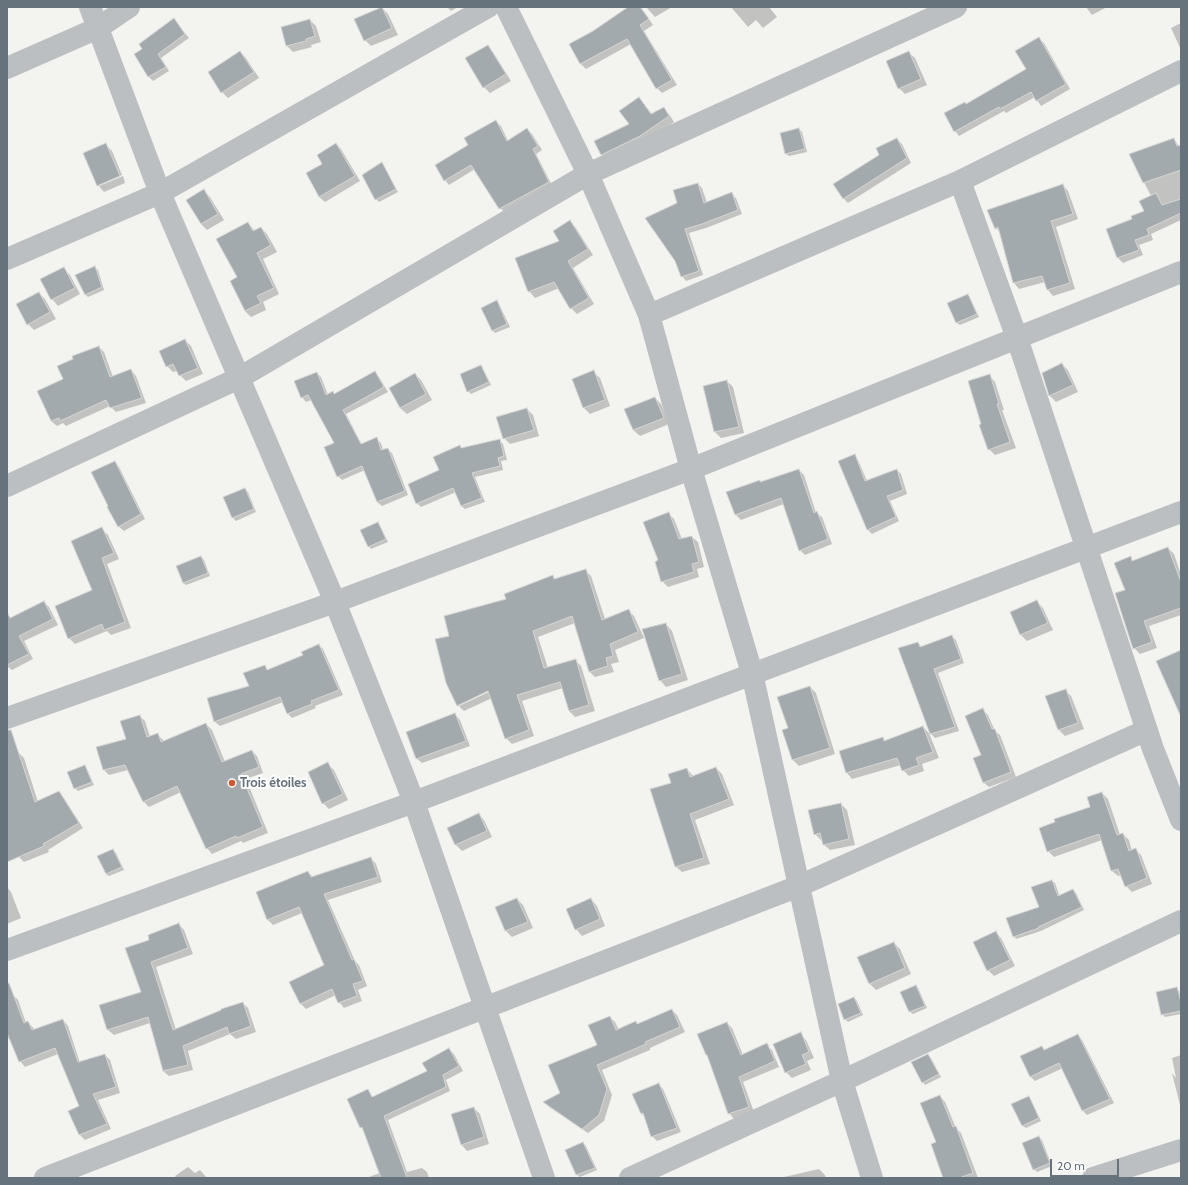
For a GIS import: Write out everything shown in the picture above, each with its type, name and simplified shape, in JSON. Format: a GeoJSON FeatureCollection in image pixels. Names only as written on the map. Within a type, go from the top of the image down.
{"type":"FeatureCollection","features":[{"type":"Feature","properties":{"kind":"street"},"geometry":{"type":"LineString","coordinates":[[90,7],[160,192],[335,602],[414,802],[544,1178]]}},
{"type":"Feature","properties":{"kind":"street"},"geometry":{"type":"LineString","coordinates":[[7,68],[98,28],[129,7]]}},
{"type":"Feature","properties":{"kind":"street"},"geometry":{"type":"LineString","coordinates":[[7,259],[160,192],[488,7]]}},
{"type":"Feature","properties":{"kind":"street"},"geometry":{"type":"LineString","coordinates":[[506,7],[588,174],[649,315],[691,469],[752,673],[842,1081],[872,1178]]}},
{"type":"Feature","properties":{"kind":"street"},"geometry":{"type":"LineString","coordinates":[[7,486],[239,378],[588,174],[956,7]]}},
{"type":"Feature","properties":{"kind":"street"},"geometry":{"type":"LineString","coordinates":[[649,315],[960,181],[1181,71]]}},
{"type":"Feature","properties":{"kind":"street"},"geometry":{"type":"LineString","coordinates":[[960,181],[1017,338],[1085,547],[1147,730],[1181,820]]}},
{"type":"Feature","properties":{"kind":"street"},"geometry":{"type":"LineString","coordinates":[[7,718],[335,602],[691,469],[1181,272]]}},
{"type":"Feature","properties":{"kind":"street"},"geometry":{"type":"LineString","coordinates":[[7,950],[414,802],[1085,547],[1181,512]]}},
{"type":"Feature","properties":{"kind":"street"},"geometry":{"type":"LineString","coordinates":[[45,1178],[84,1171],[485,1008],[799,886],[1147,730]]}},
{"type":"Feature","properties":{"kind":"street"},"geometry":{"type":"LineString","coordinates":[[630,1178],[842,1081],[1181,921]]}},
{"type":"Feature","properties":{"kind":"street"},"geometry":{"type":"LineString","coordinates":[[1093,1178],[1181,1150]]}},
{"type":"Feature","properties":{"kind":"building"},"geometry":{"type":"Polygon","coordinates":[[[382,7],[392,28],[364,41],[354,19],[382,7]]]}},
{"type":"Feature","properties":{"kind":"building"},"geometry":{"type":"Polygon","coordinates":[[[628,7],[640,7],[649,19],[640,25],[672,80],[656,89],[627,39],[580,64],[569,44],[593,31],[628,7]]]}},
{"type":"Feature","properties":{"kind":"building"},"geometry":{"type":"Polygon","coordinates":[[[174,18],[185,34],[158,54],[166,67],[148,77],[134,54],[142,49],[139,44],[174,18]]]}},
{"type":"Feature","properties":{"kind":"building"},"geometry":{"type":"Polygon","coordinates":[[[310,19],[315,36],[306,39],[306,41],[286,46],[281,27],[310,19]]]}},
{"type":"Feature","properties":{"kind":"building"},"geometry":{"type":"Polygon","coordinates":[[[1039,37],[1066,84],[1036,101],[1031,92],[1000,109],[999,107],[954,132],[944,113],[965,102],[966,104],[1026,69],[1015,51],[1039,37]]]}},
{"type":"Feature","properties":{"kind":"building"},"geometry":{"type":"Polygon","coordinates":[[[488,45],[506,74],[483,88],[465,58],[488,45]]]}},
{"type":"Feature","properties":{"kind":"building"},"geometry":{"type":"Polygon","coordinates":[[[240,51],[254,72],[221,93],[208,72],[240,51]]]}},
{"type":"Feature","properties":{"kind":"building"},"geometry":{"type":"Polygon","coordinates":[[[909,51],[921,79],[898,89],[886,61],[909,51]]]}},
{"type":"Feature","properties":{"kind":"building"},"geometry":{"type":"Polygon","coordinates":[[[639,97],[651,114],[664,107],[669,116],[640,136],[601,155],[594,141],[629,124],[619,111],[639,97]]]}},
{"type":"Feature","properties":{"kind":"building"},"geometry":{"type":"Polygon","coordinates":[[[496,120],[507,141],[527,128],[538,146],[533,149],[549,182],[499,209],[471,165],[444,181],[435,165],[468,145],[464,138],[496,120]]]}},
{"type":"Feature","properties":{"kind":"building"},"geometry":{"type":"Polygon","coordinates":[[[799,128],[805,149],[785,154],[780,133],[799,128]]]}},
{"type":"Feature","properties":{"kind":"building"},"geometry":{"type":"Polygon","coordinates":[[[897,138],[907,158],[843,199],[833,184],[879,155],[876,148],[897,138]]]}},
{"type":"Feature","properties":{"kind":"building"},"geometry":{"type":"Polygon","coordinates":[[[1174,138],[1177,146],[1181,145],[1181,170],[1143,183],[1129,154],[1174,138]]]}},
{"type":"Feature","properties":{"kind":"building"},"geometry":{"type":"Polygon","coordinates":[[[106,143],[120,176],[97,186],[83,153],[106,143]]]}},
{"type":"Feature","properties":{"kind":"building"},"geometry":{"type":"Polygon","coordinates":[[[336,143],[355,176],[319,197],[306,173],[322,164],[317,155],[336,143]]]}},
{"type":"Feature","properties":{"kind":"building"},"geometry":{"type":"Polygon","coordinates":[[[382,162],[396,189],[375,200],[362,175],[382,162]]]}},
{"type":"Feature","properties":{"kind":"building"},"geometry":{"type":"Polygon","coordinates":[[[698,183],[704,203],[732,192],[738,210],[685,229],[699,271],[681,277],[675,261],[645,218],[677,203],[673,190],[698,183]]]}},
{"type":"Feature","properties":{"kind":"building"},"geometry":{"type":"Polygon","coordinates":[[[1063,184],[1073,214],[1051,221],[1070,283],[1047,290],[1042,276],[1013,283],[998,227],[995,229],[987,210],[1063,184]]]}},
{"type":"Feature","properties":{"kind":"building"},"geometry":{"type":"Polygon","coordinates":[[[204,189],[218,214],[201,224],[186,200],[204,189]]]}},
{"type":"Feature","properties":{"kind":"building"},"geometry":{"type":"Polygon","coordinates":[[[1156,193],[1162,205],[1181,199],[1181,213],[1147,229],[1149,235],[1135,240],[1139,250],[1117,258],[1106,229],[1132,219],[1131,216],[1144,211],[1139,201],[1156,193]]]}},
{"type":"Feature","properties":{"kind":"building"},"geometry":{"type":"Polygon","coordinates":[[[570,220],[588,249],[568,261],[589,298],[570,309],[554,282],[528,292],[515,258],[559,241],[553,231],[570,220]]]}},
{"type":"Feature","properties":{"kind":"building"},"geometry":{"type":"Polygon","coordinates":[[[248,222],[253,231],[261,227],[271,245],[257,253],[274,288],[257,296],[261,303],[245,311],[230,281],[237,277],[216,239],[248,222]]]}},
{"type":"Feature","properties":{"kind":"building"},"geometry":{"type":"Polygon","coordinates":[[[95,266],[102,287],[85,295],[75,275],[95,266]]]}},
{"type":"Feature","properties":{"kind":"building"},"geometry":{"type":"Polygon","coordinates":[[[64,267],[75,288],[51,300],[40,279],[64,267]]]}},
{"type":"Feature","properties":{"kind":"building"},"geometry":{"type":"Polygon","coordinates":[[[39,292],[50,312],[27,325],[16,304],[39,292]]]}},
{"type":"Feature","properties":{"kind":"building"},"geometry":{"type":"Polygon","coordinates":[[[968,294],[977,314],[956,323],[947,303],[968,294]]]}},
{"type":"Feature","properties":{"kind":"building"},"geometry":{"type":"Polygon","coordinates":[[[497,300],[507,324],[492,331],[481,308],[497,300]]]}},
{"type":"Feature","properties":{"kind":"building"},"geometry":{"type":"Polygon","coordinates":[[[185,339],[198,368],[179,376],[173,364],[166,367],[159,351],[185,339]]]}},
{"type":"Feature","properties":{"kind":"building"},"geometry":{"type":"Polygon","coordinates":[[[99,346],[110,377],[131,369],[142,398],[110,408],[106,400],[60,421],[59,418],[51,421],[37,391],[63,379],[57,366],[73,359],[72,356],[99,346]]]}},
{"type":"Feature","properties":{"kind":"building"},"geometry":{"type":"Polygon","coordinates":[[[1062,363],[1073,385],[1049,396],[1042,373],[1062,363]]]}},
{"type":"Feature","properties":{"kind":"building"},"geometry":{"type":"Polygon","coordinates":[[[481,365],[489,382],[467,392],[460,374],[481,365]]]}},
{"type":"Feature","properties":{"kind":"building"},"geometry":{"type":"Polygon","coordinates":[[[594,370],[605,400],[583,408],[572,379],[594,370]]]}},
{"type":"Feature","properties":{"kind":"building"},"geometry":{"type":"Polygon","coordinates":[[[375,371],[384,387],[343,410],[361,444],[377,437],[381,450],[388,448],[405,491],[377,502],[362,466],[337,477],[324,447],[334,443],[308,395],[301,398],[294,381],[317,372],[326,395],[333,391],[334,394],[375,371]]]}},
{"type":"Feature","properties":{"kind":"building"},"geometry":{"type":"Polygon","coordinates":[[[415,373],[426,394],[400,408],[389,388],[415,373]]]}},
{"type":"Feature","properties":{"kind":"building"},"geometry":{"type":"Polygon","coordinates":[[[990,374],[999,404],[997,404],[1010,442],[988,450],[979,425],[981,424],[968,381],[990,374]]]}},
{"type":"Feature","properties":{"kind":"building"},"geometry":{"type":"Polygon","coordinates":[[[727,380],[739,427],[714,432],[703,386],[727,380]]]}},
{"type":"Feature","properties":{"kind":"building"},"geometry":{"type":"Polygon","coordinates":[[[655,397],[664,418],[633,430],[624,409],[655,397]]]}},
{"type":"Feature","properties":{"kind":"building"},"geometry":{"type":"Polygon","coordinates":[[[527,408],[534,430],[503,439],[496,417],[527,408]]]}},
{"type":"Feature","properties":{"kind":"building"},"geometry":{"type":"Polygon","coordinates":[[[500,439],[504,456],[498,458],[500,466],[472,473],[482,498],[461,506],[453,488],[416,504],[408,484],[439,470],[433,457],[460,445],[461,448],[500,439]]]}},
{"type":"Feature","properties":{"kind":"building"},"geometry":{"type":"Polygon","coordinates":[[[855,454],[865,481],[897,469],[903,490],[887,496],[896,517],[867,530],[838,461],[855,454]]]}},
{"type":"Feature","properties":{"kind":"building"},"geometry":{"type":"Polygon","coordinates":[[[115,461],[141,514],[118,527],[91,472],[115,461]]]}},
{"type":"Feature","properties":{"kind":"building"},"geometry":{"type":"Polygon","coordinates":[[[799,469],[814,513],[817,511],[828,539],[799,551],[781,498],[735,515],[726,492],[760,480],[760,482],[799,469]]]}},
{"type":"Feature","properties":{"kind":"building"},"geometry":{"type":"Polygon","coordinates":[[[245,488],[254,509],[232,518],[223,497],[245,488]]]}},
{"type":"Feature","properties":{"kind":"building"},"geometry":{"type":"Polygon","coordinates":[[[669,512],[679,539],[692,536],[699,562],[692,564],[694,572],[661,582],[655,562],[658,560],[643,522],[669,512]]]}},
{"type":"Feature","properties":{"kind":"building"},"geometry":{"type":"Polygon","coordinates":[[[378,522],[386,539],[368,547],[360,530],[378,522]]]}},
{"type":"Feature","properties":{"kind":"building"},"geometry":{"type":"Polygon","coordinates":[[[102,527],[114,553],[102,558],[125,622],[104,630],[102,624],[68,639],[55,606],[92,590],[71,541],[102,527]]]}},
{"type":"Feature","properties":{"kind":"building"},"geometry":{"type":"Polygon","coordinates":[[[1168,547],[1181,582],[1181,608],[1144,621],[1152,642],[1133,649],[1115,593],[1125,590],[1114,563],[1131,556],[1132,561],[1168,547]]]}},
{"type":"Feature","properties":{"kind":"building"},"geometry":{"type":"Polygon","coordinates":[[[201,556],[208,573],[183,583],[176,566],[201,556]]]}},
{"type":"Feature","properties":{"kind":"building"},"geometry":{"type":"Polygon","coordinates":[[[586,569],[602,620],[629,609],[638,632],[610,644],[613,656],[606,658],[608,666],[589,672],[572,616],[533,631],[544,668],[576,659],[589,705],[569,711],[560,682],[517,695],[529,730],[505,739],[488,691],[457,706],[446,683],[435,639],[449,636],[444,616],[506,599],[504,594],[553,575],[554,579],[586,569]]]}},
{"type":"Feature","properties":{"kind":"building"},"geometry":{"type":"Polygon","coordinates":[[[1037,600],[1048,623],[1020,635],[1010,612],[1037,600]]]}},
{"type":"Feature","properties":{"kind":"building"},"geometry":{"type":"Polygon","coordinates":[[[44,601],[53,619],[19,636],[29,654],[7,665],[7,612],[10,618],[44,601]]]}},
{"type":"Feature","properties":{"kind":"building"},"geometry":{"type":"Polygon","coordinates":[[[666,623],[682,674],[659,681],[642,629],[666,623]]]}},
{"type":"Feature","properties":{"kind":"building"},"geometry":{"type":"Polygon","coordinates":[[[952,635],[961,659],[934,669],[955,727],[930,734],[898,648],[918,642],[920,647],[952,635]]]}},
{"type":"Feature","properties":{"kind":"building"},"geometry":{"type":"Polygon","coordinates":[[[319,644],[339,690],[311,701],[312,704],[287,714],[280,697],[214,722],[207,698],[249,686],[243,673],[265,665],[267,670],[303,655],[301,652],[319,644]]]}},
{"type":"Feature","properties":{"kind":"building"},"geometry":{"type":"Polygon","coordinates":[[[1181,650],[1181,717],[1156,661],[1181,650]]]}},
{"type":"Feature","properties":{"kind":"building"},"geometry":{"type":"Polygon","coordinates":[[[810,686],[830,748],[792,760],[782,730],[788,728],[777,697],[810,686]]]}},
{"type":"Feature","properties":{"kind":"building"},"geometry":{"type":"Polygon","coordinates":[[[1066,689],[1078,723],[1058,730],[1045,696],[1066,689]]]}},
{"type":"Feature","properties":{"kind":"building"},"geometry":{"type":"Polygon","coordinates":[[[983,708],[992,729],[995,729],[1011,772],[983,783],[973,758],[981,755],[965,716],[983,708]]]}},
{"type":"Feature","properties":{"kind":"building"},"geometry":{"type":"Polygon","coordinates":[[[455,713],[466,741],[416,759],[406,732],[455,713]]]}},
{"type":"Feature","properties":{"kind":"building"},"geometry":{"type":"Polygon","coordinates":[[[140,715],[147,737],[158,733],[161,742],[206,723],[222,762],[252,750],[259,767],[241,774],[263,827],[237,838],[236,836],[206,849],[177,786],[143,802],[125,765],[103,770],[96,747],[126,739],[120,721],[140,715]]]}},
{"type":"Feature","properties":{"kind":"building"},"geometry":{"type":"Polygon","coordinates":[[[923,726],[933,752],[916,758],[919,765],[902,771],[897,758],[846,773],[839,751],[883,737],[884,741],[923,726]]]}},
{"type":"Feature","properties":{"kind":"building"},"geometry":{"type":"Polygon","coordinates":[[[7,730],[11,730],[35,802],[59,791],[79,823],[43,844],[44,846],[7,862],[7,730]]]}},
{"type":"Feature","properties":{"kind":"building"},"geometry":{"type":"Polygon","coordinates":[[[328,762],[343,794],[322,804],[308,772],[328,762]]]}},
{"type":"Feature","properties":{"kind":"building"},"geometry":{"type":"Polygon","coordinates":[[[85,765],[92,782],[74,789],[67,772],[85,765]]]}},
{"type":"Feature","properties":{"kind":"building"},"geometry":{"type":"Polygon","coordinates":[[[716,767],[729,799],[690,814],[704,858],[675,867],[650,789],[671,783],[668,774],[687,768],[690,777],[716,767]]]}},
{"type":"Feature","properties":{"kind":"building"},"geometry":{"type":"Polygon","coordinates":[[[1102,792],[1117,835],[1123,833],[1129,851],[1136,848],[1147,878],[1125,887],[1118,869],[1111,871],[1099,834],[1047,852],[1039,828],[1055,822],[1054,819],[1090,807],[1087,797],[1102,792]]]}},
{"type":"Feature","properties":{"kind":"building"},"geometry":{"type":"Polygon","coordinates":[[[841,803],[849,839],[823,845],[820,833],[814,835],[808,810],[841,803]]]}},
{"type":"Feature","properties":{"kind":"building"},"geometry":{"type":"Polygon","coordinates":[[[479,813],[487,831],[455,845],[447,828],[479,813]]]}},
{"type":"Feature","properties":{"kind":"building"},"geometry":{"type":"Polygon","coordinates":[[[113,849],[122,867],[106,874],[97,856],[113,849]]]}},
{"type":"Feature","properties":{"kind":"building"},"geometry":{"type":"Polygon","coordinates":[[[371,857],[378,877],[324,894],[352,960],[354,959],[363,981],[353,984],[357,996],[338,1003],[332,989],[300,1004],[289,982],[324,965],[299,907],[267,920],[256,892],[308,871],[311,877],[371,857]]]}},
{"type":"Feature","properties":{"kind":"building"},"geometry":{"type":"Polygon","coordinates":[[[1052,880],[1058,896],[1073,889],[1082,907],[1038,927],[1039,928],[1013,937],[1006,918],[1039,907],[1031,887],[1052,880]]]}},
{"type":"Feature","properties":{"kind":"building"},"geometry":{"type":"Polygon","coordinates":[[[517,898],[528,922],[505,931],[495,907],[517,898]]]}},
{"type":"Feature","properties":{"kind":"building"},"geometry":{"type":"Polygon","coordinates":[[[591,898],[600,919],[575,930],[566,909],[591,898]]]}},
{"type":"Feature","properties":{"kind":"building"},"geometry":{"type":"Polygon","coordinates":[[[179,923],[188,948],[151,962],[173,1030],[221,1009],[243,1002],[251,1026],[229,1034],[227,1027],[183,1046],[188,1065],[163,1071],[148,1017],[107,1030],[99,1005],[141,992],[125,948],[149,940],[148,935],[179,923]]]}},
{"type":"Feature","properties":{"kind":"building"},"geometry":{"type":"Polygon","coordinates":[[[996,931],[1010,960],[987,971],[973,942],[996,931]]]}},
{"type":"Feature","properties":{"kind":"building"},"geometry":{"type":"Polygon","coordinates":[[[894,942],[905,968],[869,984],[857,957],[894,942]]]}},
{"type":"Feature","properties":{"kind":"building"},"geometry":{"type":"Polygon","coordinates":[[[7,983],[9,983],[24,1023],[28,1021],[32,1030],[63,1019],[78,1062],[105,1054],[116,1087],[93,1094],[107,1124],[79,1135],[68,1111],[79,1106],[55,1048],[19,1062],[7,1033],[7,983]]]}},
{"type":"Feature","properties":{"kind":"building"},"geometry":{"type":"Polygon","coordinates":[[[916,985],[925,1006],[909,1012],[900,992],[916,985]]]}},
{"type":"Feature","properties":{"kind":"building"},"geometry":{"type":"Polygon","coordinates":[[[1177,987],[1181,1002],[1181,1011],[1161,1015],[1156,992],[1177,987]]]}},
{"type":"Feature","properties":{"kind":"building"},"geometry":{"type":"Polygon","coordinates":[[[854,997],[861,1013],[844,1020],[838,1004],[854,997]]]}},
{"type":"Feature","properties":{"kind":"building"},"geometry":{"type":"Polygon","coordinates":[[[672,1009],[680,1027],[645,1042],[646,1044],[597,1065],[607,1089],[599,1115],[582,1129],[543,1102],[560,1093],[548,1065],[597,1045],[588,1025],[610,1016],[616,1030],[636,1021],[637,1024],[672,1009]]]}},
{"type":"Feature","properties":{"kind":"building"},"geometry":{"type":"Polygon","coordinates":[[[727,1022],[741,1055],[767,1043],[775,1061],[739,1077],[749,1107],[728,1114],[707,1055],[697,1034],[727,1022]]]}},
{"type":"Feature","properties":{"kind":"building"},"geometry":{"type":"Polygon","coordinates":[[[801,1032],[809,1052],[802,1055],[806,1064],[785,1073],[773,1044],[801,1032]]]}},
{"type":"Feature","properties":{"kind":"building"},"geometry":{"type":"Polygon","coordinates":[[[1078,1034],[1110,1099],[1082,1111],[1059,1063],[1030,1077],[1020,1056],[1042,1046],[1044,1050],[1078,1034]]]}},
{"type":"Feature","properties":{"kind":"building"},"geometry":{"type":"Polygon","coordinates":[[[449,1048],[459,1066],[443,1075],[446,1087],[384,1116],[407,1178],[381,1178],[362,1127],[360,1128],[347,1099],[368,1089],[372,1097],[427,1071],[422,1063],[449,1048]]]}},
{"type":"Feature","properties":{"kind":"building"},"geometry":{"type":"Polygon","coordinates":[[[928,1054],[939,1074],[922,1083],[911,1062],[928,1054]]]}},
{"type":"Feature","properties":{"kind":"building"},"geometry":{"type":"Polygon","coordinates":[[[659,1083],[677,1128],[651,1137],[643,1113],[641,1114],[632,1094],[659,1083]]]}},
{"type":"Feature","properties":{"kind":"building"},"geometry":{"type":"Polygon","coordinates":[[[940,1095],[953,1127],[956,1126],[973,1173],[959,1178],[943,1178],[931,1144],[936,1142],[920,1103],[940,1095]]]}},
{"type":"Feature","properties":{"kind":"building"},"geometry":{"type":"Polygon","coordinates":[[[1029,1096],[1039,1118],[1022,1126],[1011,1104],[1029,1096]]]}},
{"type":"Feature","properties":{"kind":"building"},"geometry":{"type":"Polygon","coordinates":[[[474,1107],[484,1137],[461,1145],[451,1114],[474,1107]]]}},
{"type":"Feature","properties":{"kind":"building"},"geometry":{"type":"Polygon","coordinates":[[[1039,1136],[1050,1163],[1033,1170],[1022,1143],[1039,1136]]]}},
{"type":"Feature","properties":{"kind":"building"},"geometry":{"type":"Polygon","coordinates":[[[583,1142],[595,1168],[576,1175],[565,1150],[583,1142]]]}},
{"type":"Feature","properties":{"kind":"place","name":"Trois étoiles"},"geometry":{"type":"Point","coordinates":[232,783]}}]}
